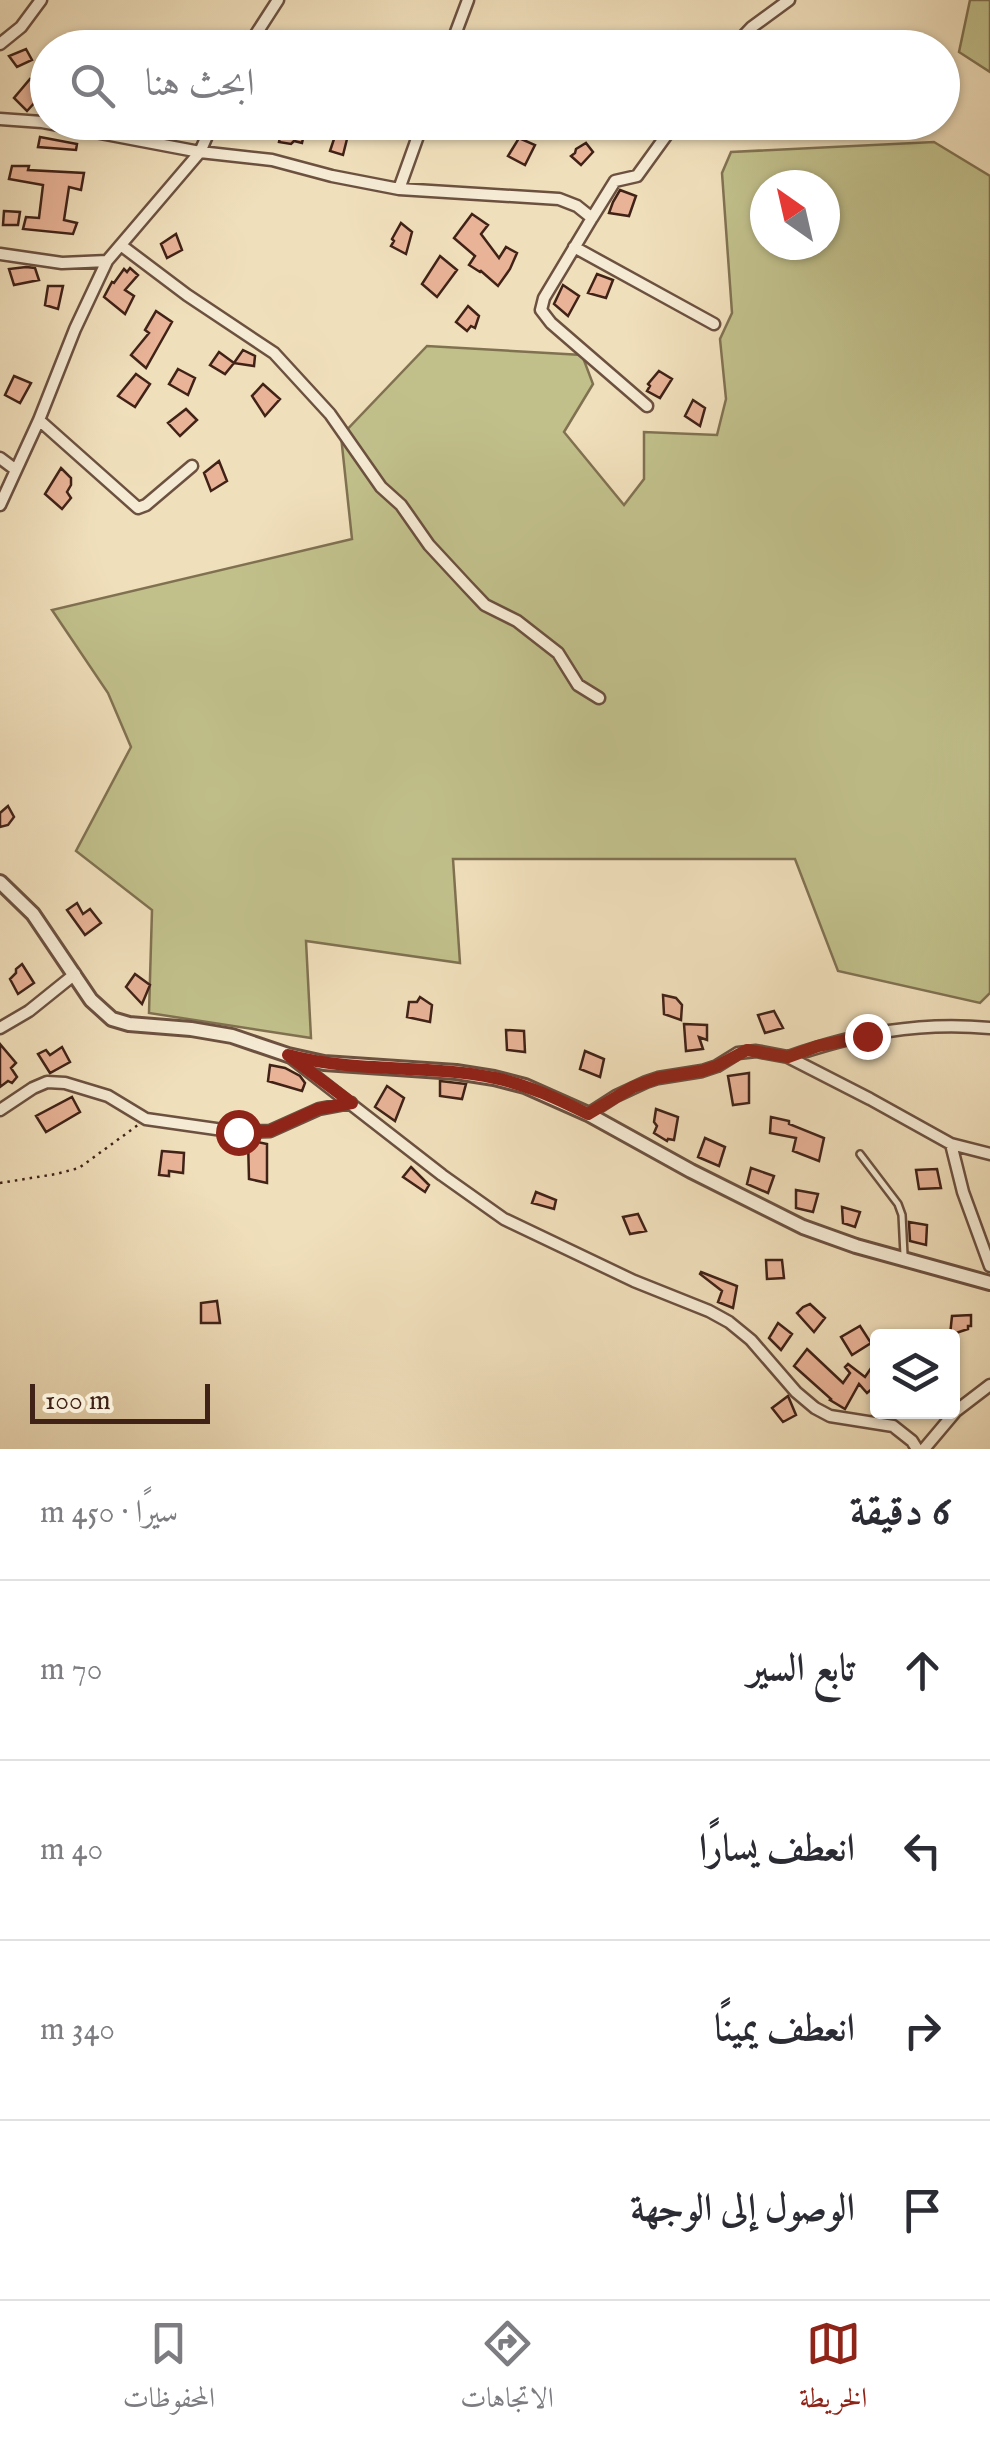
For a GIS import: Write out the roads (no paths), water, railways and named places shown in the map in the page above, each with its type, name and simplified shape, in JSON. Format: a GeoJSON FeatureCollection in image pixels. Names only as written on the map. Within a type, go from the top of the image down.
{"type":"FeatureCollection","features":[{"type":"Feature","properties":{"kind":"street"},"geometry":{"type":"LineString","coordinates":[[0,44],[22,27],[42,0]]}},
{"type":"Feature","properties":{"kind":"street"},"geometry":{"type":"LineString","coordinates":[[259,30],[278,0]]}},
{"type":"Feature","properties":{"kind":"street"},"geometry":{"type":"LineString","coordinates":[[457,30],[468,0]]}},
{"type":"Feature","properties":{"kind":"street"},"geometry":{"type":"LineString","coordinates":[[749,30],[789,0]]}},
{"type":"Feature","properties":{"kind":"street"},"geometry":{"type":"LineString","coordinates":[[0,119],[30,121]]}},
{"type":"Feature","properties":{"kind":"street"},"geometry":{"type":"LineString","coordinates":[[137,140],[272,160],[399,189],[559,199],[592,218]]}},
{"type":"Feature","properties":{"kind":"street"},"geometry":{"type":"LineString","coordinates":[[0,506],[107,260],[200,152],[206,140]]}},
{"type":"Feature","properties":{"kind":"street"},"geometry":{"type":"LineString","coordinates":[[399,189],[417,140]]}},
{"type":"Feature","properties":{"kind":"street"},"geometry":{"type":"LineString","coordinates":[[647,406],[551,324],[541,310],[544,298],[615,181],[637,176],[663,140]]}},
{"type":"Feature","properties":{"kind":"street"},"geometry":{"type":"LineString","coordinates":[[122,246],[274,353],[330,414],[381,487],[467,586],[485,604],[517,620],[558,653],[578,685],[599,698]]}},
{"type":"Feature","properties":{"kind":"street"},"geometry":{"type":"LineString","coordinates":[[574,246],[714,324]]}},
{"type":"Feature","properties":{"kind":"street"},"geometry":{"type":"LineString","coordinates":[[0,254],[62,263],[107,260]]}},
{"type":"Feature","properties":{"kind":"street"},"geometry":{"type":"LineString","coordinates":[[39,420],[138,508],[192,466]]}},
{"type":"Feature","properties":{"kind":"street"},"geometry":{"type":"LineString","coordinates":[[0,458],[16,470]]}},
{"type":"Feature","properties":{"kind":"street"},"geometry":{"type":"LineString","coordinates":[[1,882],[33,914],[90,1000],[112,1019],[232,1036],[288,1055],[324,1062],[456,1072],[539,1091],[802,1227],[990,1283]]}},
{"type":"Feature","properties":{"kind":"street"},"geometry":{"type":"LineString","coordinates":[[0,1028],[30,1010],[74,974]]}},
{"type":"Feature","properties":{"kind":"street"},"geometry":{"type":"LineString","coordinates":[[788,1057],[818,1046],[907,1027],[990,1028]]}},
{"type":"Feature","properties":{"kind":"street"},"geometry":{"type":"LineString","coordinates":[[588,1114],[633,1087],[658,1078],[702,1071],[747,1050],[788,1057],[950,1144],[990,1154]]}},
{"type":"Feature","properties":{"kind":"street"},"geometry":{"type":"LineString","coordinates":[[288,1055],[504,1219],[729,1322],[751,1340],[796,1392],[830,1416],[893,1426],[921,1449],[956,1411],[990,1385]]}},
{"type":"Feature","properties":{"kind":"street"},"geometry":{"type":"LineString","coordinates":[[0,1110],[32,1088],[47,1082],[66,1083],[108,1096],[146,1119],[196,1128],[257,1132],[282,1127],[318,1109],[352,1103]]}},
{"type":"Feature","properties":{"kind":"street"},"geometry":{"type":"LineString","coordinates":[[950,1144],[990,1266]]}},
{"type":"Feature","properties":{"kind":"lane"},"geometry":{"type":"LineString","coordinates":[[860,1154],[898,1204],[904,1258]]}}]}
